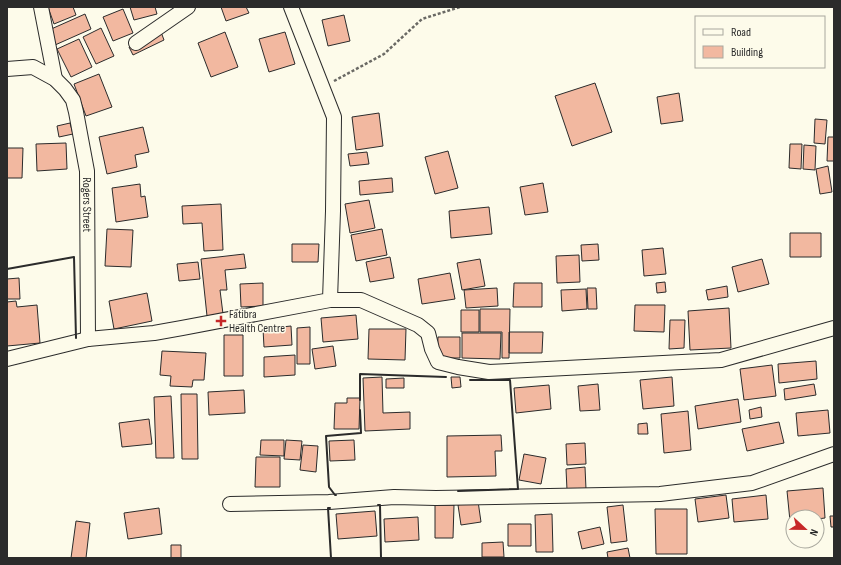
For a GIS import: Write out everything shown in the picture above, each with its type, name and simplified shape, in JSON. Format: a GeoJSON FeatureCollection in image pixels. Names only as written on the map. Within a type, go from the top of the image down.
{"type":"FeatureCollection","features":[{"type":"Feature","properties":{"kind":"street"},"geometry":{"type":"LineString","coordinates":[[41,7],[55,79]]}},
{"type":"Feature","properties":{"kind":"street"},"geometry":{"type":"LineString","coordinates":[[136,43],[188,7]]}},
{"type":"Feature","properties":{"kind":"street"},"geometry":{"type":"LineString","coordinates":[[290,7],[334,117],[330,300]]}},
{"type":"Feature","properties":{"kind":"street"},"geometry":{"type":"LineString","coordinates":[[7,69],[33,67],[55,79]]}},
{"type":"Feature","properties":{"kind":"street","name":"Rogers Street"},"geometry":{"type":"LineString","coordinates":[[55,79],[73,100],[87,171],[88,339]]}},
{"type":"Feature","properties":{"kind":"street"},"geometry":{"type":"LineString","coordinates":[[7,359],[88,339],[154,333],[330,300],[361,300],[418,325],[428,333],[432,349],[438,362],[489,372],[721,360],[834,328]]}},
{"type":"Feature","properties":{"kind":"street"},"geometry":{"type":"LineString","coordinates":[[230,504],[329,502],[394,497],[436,498],[660,494],[752,483],[834,454]]}},
{"type":"Feature","properties":{"kind":"path"},"geometry":{"type":"LineString","coordinates":[[322,88],[384,54],[422,19],[460,7]]}},
{"type":"Feature","properties":{"kind":"building"},"geometry":{"type":"Polygon","coordinates":[[[48,7],[73,7],[76,15],[54,24],[48,7]]]}},
{"type":"Feature","properties":{"kind":"building"},"geometry":{"type":"Polygon","coordinates":[[[130,7],[155,7],[157,14],[134,20],[130,7]]]}},
{"type":"Feature","properties":{"kind":"building"},"geometry":{"type":"Polygon","coordinates":[[[221,7],[246,7],[249,13],[226,21],[221,7]]]}},
{"type":"Feature","properties":{"kind":"building"},"geometry":{"type":"Polygon","coordinates":[[[123,9],[133,33],[113,41],[103,17],[123,9]]]}},
{"type":"Feature","properties":{"kind":"building"},"geometry":{"type":"Polygon","coordinates":[[[85,14],[91,29],[55,45],[49,30],[85,14]]]}},
{"type":"Feature","properties":{"kind":"building"},"geometry":{"type":"Polygon","coordinates":[[[344,15],[350,41],[328,46],[322,20],[344,15]]]}},
{"type":"Feature","properties":{"kind":"building"},"geometry":{"type":"Polygon","coordinates":[[[101,28],[114,56],[96,64],[83,37],[101,28]]]}},
{"type":"Feature","properties":{"kind":"building"},"geometry":{"type":"Polygon","coordinates":[[[161,32],[164,40],[133,55],[129,47],[161,32]]]}},
{"type":"Feature","properties":{"kind":"building"},"geometry":{"type":"Polygon","coordinates":[[[225,32],[238,67],[211,77],[198,43],[225,32]]]}},
{"type":"Feature","properties":{"kind":"building"},"geometry":{"type":"Polygon","coordinates":[[[285,32],[295,64],[269,72],[259,39],[285,32]]]}},
{"type":"Feature","properties":{"kind":"building"},"geometry":{"type":"Polygon","coordinates":[[[79,39],[92,67],[71,77],[57,49],[79,39]]]}},
{"type":"Feature","properties":{"kind":"building"},"geometry":{"type":"Polygon","coordinates":[[[99,74],[112,107],[86,116],[74,84],[99,74]]]}},
{"type":"Feature","properties":{"kind":"building"},"geometry":{"type":"Polygon","coordinates":[[[595,83],[612,132],[572,146],[555,96],[595,83]]]}},
{"type":"Feature","properties":{"kind":"building"},"geometry":{"type":"Polygon","coordinates":[[[679,93],[683,121],[661,124],[657,97],[679,93]]]}},
{"type":"Feature","properties":{"kind":"building"},"geometry":{"type":"Polygon","coordinates":[[[379,113],[383,146],[356,150],[352,117],[379,113]]]}},
{"type":"Feature","properties":{"kind":"building"},"geometry":{"type":"Polygon","coordinates":[[[815,119],[827,120],[825,144],[814,143],[815,119]]]}},
{"type":"Feature","properties":{"kind":"building"},"geometry":{"type":"Polygon","coordinates":[[[70,123],[73,134],[59,137],[57,126],[70,123]]]}},
{"type":"Feature","properties":{"kind":"building"},"geometry":{"type":"Polygon","coordinates":[[[143,127],[149,152],[135,155],[137,167],[107,174],[99,137],[143,127]]]}},
{"type":"Feature","properties":{"kind":"building"},"geometry":{"type":"Polygon","coordinates":[[[828,137],[834,137],[834,161],[827,161],[828,137]]]}},
{"type":"Feature","properties":{"kind":"building"},"geometry":{"type":"Polygon","coordinates":[[[66,143],[67,169],[37,171],[36,144],[66,143]]]}},
{"type":"Feature","properties":{"kind":"building"},"geometry":{"type":"Polygon","coordinates":[[[790,144],[802,144],[801,169],[789,168],[790,144]]]}},
{"type":"Feature","properties":{"kind":"building"},"geometry":{"type":"Polygon","coordinates":[[[804,145],[816,146],[815,170],[803,169],[804,145]]]}},
{"type":"Feature","properties":{"kind":"building"},"geometry":{"type":"Polygon","coordinates":[[[7,148],[23,148],[22,178],[7,178],[7,148]]]}},
{"type":"Feature","properties":{"kind":"building"},"geometry":{"type":"Polygon","coordinates":[[[448,151],[458,188],[435,194],[425,157],[448,151]]]}},
{"type":"Feature","properties":{"kind":"building"},"geometry":{"type":"Polygon","coordinates":[[[367,152],[369,164],[350,166],[348,154],[367,152]]]}},
{"type":"Feature","properties":{"kind":"building"},"geometry":{"type":"Polygon","coordinates":[[[828,166],[832,192],[820,194],[816,169],[828,166]]]}},
{"type":"Feature","properties":{"kind":"building"},"geometry":{"type":"Polygon","coordinates":[[[392,178],[393,192],[360,195],[359,181],[392,178]]]}},
{"type":"Feature","properties":{"kind":"building"},"geometry":{"type":"Polygon","coordinates":[[[543,183],[548,212],[525,215],[520,187],[543,183]]]}},
{"type":"Feature","properties":{"kind":"building"},"geometry":{"type":"Polygon","coordinates":[[[140,184],[141,197],[145,196],[148,217],[116,222],[112,188],[140,184]]]}},
{"type":"Feature","properties":{"kind":"building"},"geometry":{"type":"Polygon","coordinates":[[[369,200],[375,228],[350,233],[345,204],[369,200]]]}},
{"type":"Feature","properties":{"kind":"building"},"geometry":{"type":"Polygon","coordinates":[[[221,204],[223,250],[204,251],[202,223],[183,224],[182,206],[221,204]]]}},
{"type":"Feature","properties":{"kind":"building"},"geometry":{"type":"Polygon","coordinates":[[[489,207],[492,234],[451,238],[449,211],[489,207]]]}},
{"type":"Feature","properties":{"kind":"building"},"geometry":{"type":"Polygon","coordinates":[[[107,229],[133,230],[131,267],[105,266],[107,229]]]}},
{"type":"Feature","properties":{"kind":"building"},"geometry":{"type":"Polygon","coordinates":[[[382,229],[387,255],[356,261],[351,235],[382,229]]]}},
{"type":"Feature","properties":{"kind":"building"},"geometry":{"type":"Polygon","coordinates":[[[790,233],[821,233],[821,257],[790,257],[790,233]]]}},
{"type":"Feature","properties":{"kind":"building"},"geometry":{"type":"Polygon","coordinates":[[[292,244],[319,244],[318,262],[292,262],[292,244]]]}},
{"type":"Feature","properties":{"kind":"building"},"geometry":{"type":"Polygon","coordinates":[[[598,244],[599,260],[582,261],[581,245],[598,244]]]}},
{"type":"Feature","properties":{"kind":"building"},"geometry":{"type":"Polygon","coordinates":[[[663,248],[666,274],[644,276],[642,250],[663,248]]]}},
{"type":"Feature","properties":{"kind":"building"},"geometry":{"type":"Polygon","coordinates":[[[244,254],[246,268],[225,270],[227,290],[220,290],[223,314],[207,316],[201,259],[244,254]]]}},
{"type":"Feature","properties":{"kind":"building"},"geometry":{"type":"Polygon","coordinates":[[[579,255],[580,282],[557,283],[556,256],[579,255]]]}},
{"type":"Feature","properties":{"kind":"building"},"geometry":{"type":"Polygon","coordinates":[[[390,257],[394,278],[370,282],[366,262],[390,257]]]}},
{"type":"Feature","properties":{"kind":"building"},"geometry":{"type":"Polygon","coordinates":[[[480,259],[485,286],[462,290],[457,263],[480,259]]]}},
{"type":"Feature","properties":{"kind":"building"},"geometry":{"type":"Polygon","coordinates":[[[762,259],[769,284],[738,292],[732,267],[762,259]]]}},
{"type":"Feature","properties":{"kind":"building"},"geometry":{"type":"Polygon","coordinates":[[[198,262],[200,279],[179,281],[177,264],[198,262]]]}},
{"type":"Feature","properties":{"kind":"building"},"geometry":{"type":"Polygon","coordinates":[[[450,273],[455,299],[422,304],[418,279],[450,273]]]}},
{"type":"Feature","properties":{"kind":"building"},"geometry":{"type":"Polygon","coordinates":[[[19,278],[20,299],[7,299],[7,279],[19,278]]]}},
{"type":"Feature","properties":{"kind":"building"},"geometry":{"type":"Polygon","coordinates":[[[665,282],[666,292],[657,293],[656,283],[665,282]]]}},
{"type":"Feature","properties":{"kind":"building"},"geometry":{"type":"Polygon","coordinates":[[[263,283],[263,306],[241,307],[240,284],[263,283]]]}},
{"type":"Feature","properties":{"kind":"building"},"geometry":{"type":"Polygon","coordinates":[[[514,283],[542,283],[542,307],[513,307],[514,283]]]}},
{"type":"Feature","properties":{"kind":"building"},"geometry":{"type":"Polygon","coordinates":[[[727,286],[728,297],[708,300],[706,290],[727,286]]]}},
{"type":"Feature","properties":{"kind":"building"},"geometry":{"type":"Polygon","coordinates":[[[497,288],[498,306],[466,308],[464,290],[497,288]]]}},
{"type":"Feature","properties":{"kind":"building"},"geometry":{"type":"Polygon","coordinates":[[[587,288],[596,288],[597,309],[588,309],[587,288]]]}},
{"type":"Feature","properties":{"kind":"building"},"geometry":{"type":"Polygon","coordinates":[[[586,289],[587,309],[562,311],[561,290],[586,289]]]}},
{"type":"Feature","properties":{"kind":"building"},"geometry":{"type":"Polygon","coordinates":[[[147,293],[152,321],[114,329],[109,301],[147,293]]]}},
{"type":"Feature","properties":{"kind":"building"},"geometry":{"type":"Polygon","coordinates":[[[16,301],[17,307],[37,305],[40,343],[7,346],[7,302],[16,301]]]}},
{"type":"Feature","properties":{"kind":"building"},"geometry":{"type":"Polygon","coordinates":[[[635,305],[665,305],[664,332],[634,331],[635,305]]]}},
{"type":"Feature","properties":{"kind":"building"},"geometry":{"type":"Polygon","coordinates":[[[729,308],[731,348],[690,350],[688,311],[729,308]]]}},
{"type":"Feature","properties":{"kind":"building"},"geometry":{"type":"Polygon","coordinates":[[[480,309],[510,309],[509,358],[502,358],[502,332],[480,332],[480,309]]]}},
{"type":"Feature","properties":{"kind":"building"},"geometry":{"type":"Polygon","coordinates":[[[461,310],[479,310],[479,332],[461,332],[461,310]]]}},
{"type":"Feature","properties":{"kind":"building"},"geometry":{"type":"Polygon","coordinates":[[[356,315],[358,339],[323,342],[321,318],[356,315]]]}},
{"type":"Feature","properties":{"kind":"building"},"geometry":{"type":"Polygon","coordinates":[[[670,320],[685,320],[684,348],[669,349],[670,320]]]}},
{"type":"Feature","properties":{"kind":"building"},"geometry":{"type":"Polygon","coordinates":[[[291,326],[292,345],[264,347],[263,329],[291,326]]]}},
{"type":"Feature","properties":{"kind":"building"},"geometry":{"type":"Polygon","coordinates":[[[310,327],[310,364],[297,364],[297,328],[310,327]]]}},
{"type":"Feature","properties":{"kind":"building"},"geometry":{"type":"Polygon","coordinates":[[[369,329],[406,329],[405,360],[368,359],[369,329]]]}},
{"type":"Feature","properties":{"kind":"building"},"geometry":{"type":"Polygon","coordinates":[[[509,332],[543,332],[542,353],[509,353],[509,332]]]}},
{"type":"Feature","properties":{"kind":"building"},"geometry":{"type":"Polygon","coordinates":[[[462,333],[501,333],[500,359],[462,358],[462,333]]]}},
{"type":"Feature","properties":{"kind":"building"},"geometry":{"type":"Polygon","coordinates":[[[224,335],[243,335],[243,376],[224,376],[224,335]]]}},
{"type":"Feature","properties":{"kind":"building"},"geometry":{"type":"Polygon","coordinates":[[[438,337],[460,337],[460,358],[437,358],[438,337]]]}},
{"type":"Feature","properties":{"kind":"building"},"geometry":{"type":"Polygon","coordinates":[[[333,346],[336,366],[315,369],[312,349],[333,346]]]}},
{"type":"Feature","properties":{"kind":"building"},"geometry":{"type":"Polygon","coordinates":[[[162,351],[206,353],[204,380],[193,380],[192,387],[170,386],[171,376],[160,375],[162,351]]]}},
{"type":"Feature","properties":{"kind":"building"},"geometry":{"type":"Polygon","coordinates":[[[295,355],[295,375],[264,377],[264,357],[295,355]]]}},
{"type":"Feature","properties":{"kind":"building"},"geometry":{"type":"Polygon","coordinates":[[[816,361],[817,379],[779,383],[778,364],[816,361]]]}},
{"type":"Feature","properties":{"kind":"building"},"geometry":{"type":"Polygon","coordinates":[[[772,365],[776,396],[744,400],[740,369],[772,365]]]}},
{"type":"Feature","properties":{"kind":"building"},"geometry":{"type":"Polygon","coordinates":[[[382,377],[383,413],[410,412],[410,429],[365,431],[363,378],[382,377]]]}},
{"type":"Feature","properties":{"kind":"building"},"geometry":{"type":"Polygon","coordinates":[[[451,377],[460,377],[461,387],[452,388],[451,377]]]}},
{"type":"Feature","properties":{"kind":"building"},"geometry":{"type":"Polygon","coordinates":[[[672,377],[674,406],[643,409],[640,380],[672,377]]]}},
{"type":"Feature","properties":{"kind":"building"},"geometry":{"type":"Polygon","coordinates":[[[404,378],[404,388],[386,388],[386,379],[404,378]]]}},
{"type":"Feature","properties":{"kind":"building"},"geometry":{"type":"Polygon","coordinates":[[[598,384],[600,410],[580,411],[578,386],[598,384]]]}},
{"type":"Feature","properties":{"kind":"building"},"geometry":{"type":"Polygon","coordinates":[[[814,384],[816,395],[785,400],[784,389],[814,384]]]}},
{"type":"Feature","properties":{"kind":"building"},"geometry":{"type":"Polygon","coordinates":[[[549,385],[551,409],[516,413],[514,388],[549,385]]]}},
{"type":"Feature","properties":{"kind":"building"},"geometry":{"type":"Polygon","coordinates":[[[244,390],[245,413],[209,415],[208,392],[244,390]]]}},
{"type":"Feature","properties":{"kind":"building"},"geometry":{"type":"Polygon","coordinates":[[[181,394],[197,394],[198,459],[182,459],[181,394]]]}},
{"type":"Feature","properties":{"kind":"building"},"geometry":{"type":"Polygon","coordinates":[[[171,396],[174,458],[156,458],[154,397],[171,396]]]}},
{"type":"Feature","properties":{"kind":"building"},"geometry":{"type":"Polygon","coordinates":[[[347,398],[360,398],[359,429],[334,429],[335,403],[347,403],[347,398]]]}},
{"type":"Feature","properties":{"kind":"building"},"geometry":{"type":"Polygon","coordinates":[[[738,399],[741,422],[698,429],[695,406],[738,399]]]}},
{"type":"Feature","properties":{"kind":"building"},"geometry":{"type":"Polygon","coordinates":[[[761,407],[762,417],[750,419],[749,410],[761,407]]]}},
{"type":"Feature","properties":{"kind":"building"},"geometry":{"type":"Polygon","coordinates":[[[828,410],[830,433],[798,436],[796,413],[828,410]]]}},
{"type":"Feature","properties":{"kind":"building"},"geometry":{"type":"Polygon","coordinates":[[[688,411],[691,450],[664,453],[661,414],[688,411]]]}},
{"type":"Feature","properties":{"kind":"building"},"geometry":{"type":"Polygon","coordinates":[[[149,419],[152,444],[122,447],[119,423],[149,419]]]}},
{"type":"Feature","properties":{"kind":"building"},"geometry":{"type":"Polygon","coordinates":[[[779,422],[784,443],[747,451],[742,429],[779,422]]]}},
{"type":"Feature","properties":{"kind":"building"},"geometry":{"type":"Polygon","coordinates":[[[647,423],[648,434],[638,434],[638,424],[647,423]]]}},
{"type":"Feature","properties":{"kind":"building"},"geometry":{"type":"Polygon","coordinates":[[[501,435],[502,451],[495,451],[496,476],[447,477],[447,436],[501,435]]]}},
{"type":"Feature","properties":{"kind":"building"},"geometry":{"type":"Polygon","coordinates":[[[261,440],[284,440],[284,456],[260,455],[261,440]]]}},
{"type":"Feature","properties":{"kind":"building"},"geometry":{"type":"Polygon","coordinates":[[[286,440],[302,441],[300,460],[284,459],[286,440]]]}},
{"type":"Feature","properties":{"kind":"building"},"geometry":{"type":"Polygon","coordinates":[[[354,440],[355,460],[330,461],[329,441],[354,440]]]}},
{"type":"Feature","properties":{"kind":"building"},"geometry":{"type":"Polygon","coordinates":[[[585,443],[586,464],[567,465],[566,444],[585,443]]]}},
{"type":"Feature","properties":{"kind":"building"},"geometry":{"type":"Polygon","coordinates":[[[303,445],[318,446],[316,472],[300,470],[303,445]]]}},
{"type":"Feature","properties":{"kind":"building"},"geometry":{"type":"Polygon","coordinates":[[[524,454],[546,458],[541,484],[519,480],[524,454]]]}},
{"type":"Feature","properties":{"kind":"building"},"geometry":{"type":"Polygon","coordinates":[[[256,457],[280,457],[280,487],[255,487],[256,457]]]}},
{"type":"Feature","properties":{"kind":"building"},"geometry":{"type":"Polygon","coordinates":[[[585,467],[586,489],[567,490],[566,469],[585,467]]]}},
{"type":"Feature","properties":{"kind":"building"},"geometry":{"type":"Polygon","coordinates":[[[823,488],[824,509],[789,509],[787,491],[823,488]]]}},
{"type":"Feature","properties":{"kind":"building"},"geometry":{"type":"Polygon","coordinates":[[[726,495],[729,518],[698,522],[695,499],[726,495]]]}},
{"type":"Feature","properties":{"kind":"building"},"geometry":{"type":"Polygon","coordinates":[[[766,495],[768,519],[734,522],[732,499],[766,495]]]}},
{"type":"Feature","properties":{"kind":"building"},"geometry":{"type":"Polygon","coordinates":[[[478,501],[481,522],[461,525],[458,505],[478,501]]]}},
{"type":"Feature","properties":{"kind":"building"},"geometry":{"type":"Polygon","coordinates":[[[435,505],[454,505],[453,538],[435,538],[435,505]]]}},
{"type":"Feature","properties":{"kind":"building"},"geometry":{"type":"Polygon","coordinates":[[[623,505],[627,541],[611,543],[607,507],[623,505]]]}},
{"type":"Feature","properties":{"kind":"building"},"geometry":{"type":"Polygon","coordinates":[[[159,508],[162,534],[128,539],[124,513],[159,508]]]}},
{"type":"Feature","properties":{"kind":"building"},"geometry":{"type":"Polygon","coordinates":[[[655,509],[687,509],[687,554],[656,554],[655,509]]]}},
{"type":"Feature","properties":{"kind":"building"},"geometry":{"type":"Polygon","coordinates":[[[375,511],[377,536],[338,539],[336,514],[375,511]]]}},
{"type":"Feature","properties":{"kind":"building"},"geometry":{"type":"Polygon","coordinates":[[[552,514],[553,552],[536,552],[535,515],[552,514]]]}},
{"type":"Feature","properties":{"kind":"building"},"geometry":{"type":"Polygon","coordinates":[[[830,516],[834,516],[834,527],[831,527],[830,516]]]}},
{"type":"Feature","properties":{"kind":"building"},"geometry":{"type":"Polygon","coordinates":[[[418,517],[419,540],[385,542],[384,519],[418,517]]]}},
{"type":"Feature","properties":{"kind":"building"},"geometry":{"type":"Polygon","coordinates":[[[76,521],[90,523],[86,558],[71,558],[76,521]]]}},
{"type":"Feature","properties":{"kind":"building"},"geometry":{"type":"Polygon","coordinates":[[[508,524],[531,524],[531,546],[508,546],[508,524]]]}},
{"type":"Feature","properties":{"kind":"building"},"geometry":{"type":"Polygon","coordinates":[[[600,527],[604,544],[582,549],[578,532],[600,527]]]}},
{"type":"Feature","properties":{"kind":"building"},"geometry":{"type":"Polygon","coordinates":[[[503,542],[504,557],[482,557],[482,543],[503,542]]]}},
{"type":"Feature","properties":{"kind":"building"},"geometry":{"type":"Polygon","coordinates":[[[171,545],[181,545],[181,558],[171,558],[171,545]]]}},
{"type":"Feature","properties":{"kind":"building"},"geometry":{"type":"Polygon","coordinates":[[[628,548],[630,558],[608,558],[607,552],[628,548]]]}},
{"type":"Feature","properties":{"kind":"wall"},"geometry":{"type":"LineString","coordinates":[[7,269],[74,257],[76,338]]}},
{"type":"Feature","properties":{"kind":"wall"},"geometry":{"type":"LineString","coordinates":[[360,400],[360,374],[446,377]]}},
{"type":"Feature","properties":{"kind":"wall"},"geometry":{"type":"LineString","coordinates":[[458,491],[518,489],[510,380],[470,380]]}},
{"type":"Feature","properties":{"kind":"wall"},"geometry":{"type":"LineString","coordinates":[[336,495],[329,487],[326,436],[361,433],[360,410]]}},
{"type":"Feature","properties":{"kind":"wall"},"geometry":{"type":"LineString","coordinates":[[378,505],[380,505],[381,558]]}},
{"type":"Feature","properties":{"kind":"wall"},"geometry":{"type":"LineString","coordinates":[[330,508],[328,508],[331,558]]}},
{"type":"Feature","properties":{"kind":"place","name":"Fatibra Health Centre"},"geometry":{"type":"Point","coordinates":[221,321]}}]}
